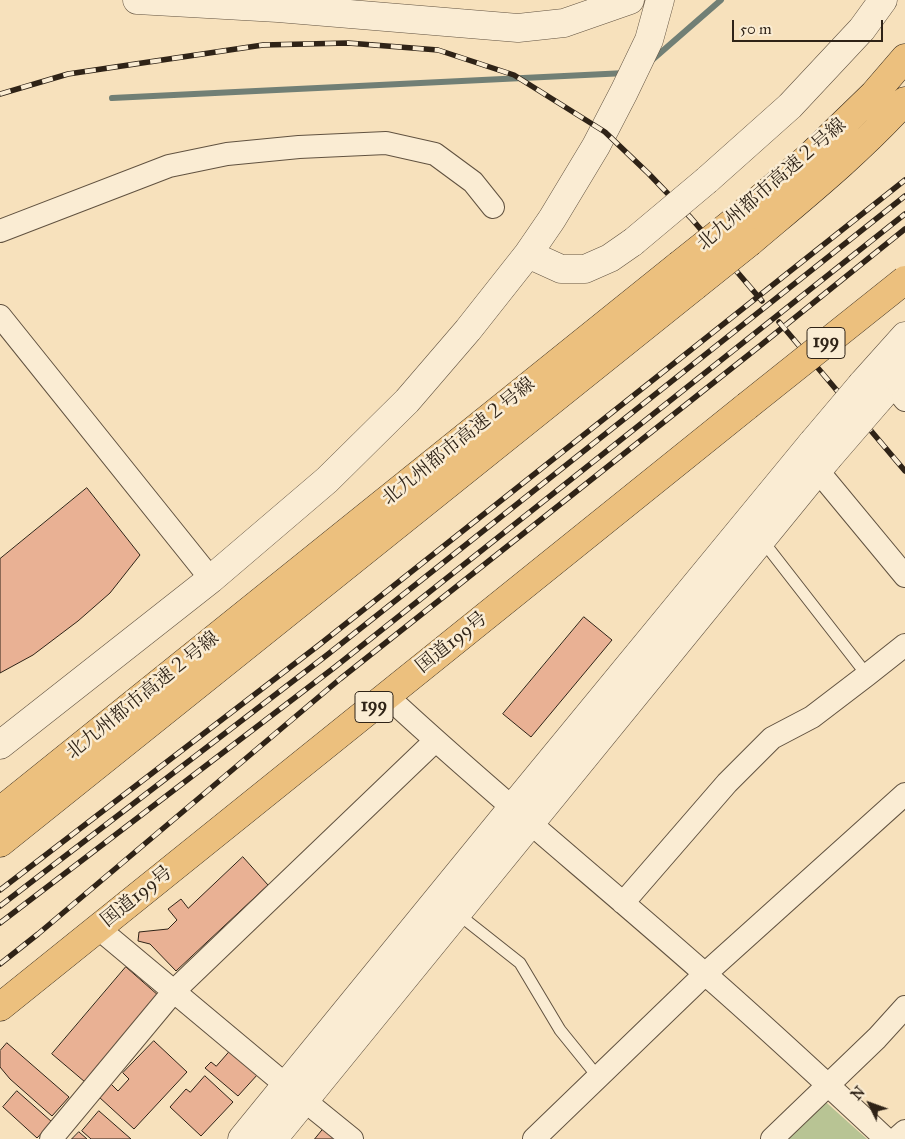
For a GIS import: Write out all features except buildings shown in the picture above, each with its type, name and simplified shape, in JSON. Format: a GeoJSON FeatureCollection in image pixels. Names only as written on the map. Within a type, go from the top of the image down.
{"type":"FeatureCollection","features":[{"type":"Feature","properties":{"kind":"highway","name":"北九州都市高速２号線"},"geometry":{"type":"LineString","coordinates":[[0,843],[687,276],[733,222],[809,156],[874,94],[905,58]]}},
{"type":"Feature","properties":{"kind":"highway","name":"北九州都市高速２号線"},"geometry":{"type":"LineString","coordinates":[[0,811],[687,276],[750,242],[827,177],[905,101]]}},
{"type":"Feature","properties":{"kind":"highway","name":"国道199号"},"geometry":{"type":"LineString","coordinates":[[0,1007],[905,280]]}},
{"type":"Feature","properties":{"kind":"street"},"geometry":{"type":"LineString","coordinates":[[137,0],[278,8],[518,28],[564,23],[630,0]]}},
{"type":"Feature","properties":{"kind":"street"},"geometry":{"type":"LineString","coordinates":[[0,745],[211,578],[327,480],[406,401],[468,330],[528,254],[552,219],[596,146],[624,92],[649,40],[660,0]]}},
{"type":"Feature","properties":{"kind":"street"},"geometry":{"type":"LineString","coordinates":[[528,254],[561,268],[585,269],[610,258],[633,242],[707,180],[790,106],[862,29],[883,0]]}},
{"type":"Feature","properties":{"kind":"street"},"geometry":{"type":"LineString","coordinates":[[0,231],[168,166],[227,154],[299,147],[386,144],[435,154],[473,182],[493,207]]}},
{"type":"Feature","properties":{"kind":"street"},"geometry":{"type":"LineString","coordinates":[[0,316],[211,578]]}},
{"type":"Feature","properties":{"kind":"street"},"geometry":{"type":"LineString","coordinates":[[273,1139],[295,1093],[521,816],[820,457],[889,388],[905,336]]}},
{"type":"Feature","properties":{"kind":"street"},"geometry":{"type":"LineString","coordinates":[[242,1139],[295,1093],[458,914],[521,816],[762,540],[820,457]]}},
{"type":"Feature","properties":{"kind":"street"},"geometry":{"type":"LineString","coordinates":[[820,457],[905,576]]}},
{"type":"Feature","properties":{"kind":"street"},"geometry":{"type":"LineString","coordinates":[[623,903],[727,783],[772,738],[812,717],[905,644]]}},
{"type":"Feature","properties":{"kind":"street"},"geometry":{"type":"LineString","coordinates":[[387,696],[435,741],[705,974],[828,1084],[886,1139]]}},
{"type":"Feature","properties":{"kind":"street"},"geometry":{"type":"LineString","coordinates":[[51,1139],[174,991],[435,741]]}},
{"type":"Feature","properties":{"kind":"street"},"geometry":{"type":"LineString","coordinates":[[534,1139],[705,974],[905,794]]}},
{"type":"Feature","properties":{"kind":"street"},"geometry":{"type":"LineString","coordinates":[[98,928],[352,1139]]}},
{"type":"Feature","properties":{"kind":"street"},"geometry":{"type":"LineString","coordinates":[[772,1139],[877,1038],[905,1007]]}},
{"type":"Feature","properties":{"kind":"street"},"geometry":{"type":"LineString","coordinates":[[896,1139],[905,1131]]}},
{"type":"Feature","properties":{"kind":"lane"},"geometry":{"type":"LineString","coordinates":[[762,540],[867,675]]}},
{"type":"Feature","properties":{"kind":"lane"},"geometry":{"type":"LineString","coordinates":[[458,914],[520,964],[560,1030],[598,1077]]}},
{"type":"Feature","properties":{"kind":"green space"},"geometry":{"type":"Polygon","coordinates":[[[819,1096],[867,1139],[777,1139],[819,1096]]]}},
{"type":"Feature","properties":{"kind":"waterway"},"geometry":{"type":"LineString","coordinates":[[651,61],[721,0]]}},
{"type":"Feature","properties":{"kind":"waterway"},"geometry":{"type":"LineString","coordinates":[[112,98],[626,73]]}},
{"type":"Feature","properties":{"kind":"railway"},"geometry":{"type":"LineString","coordinates":[[0,94],[68,74],[263,45],[348,43],[438,50],[514,75],[605,132],[691,218],[762,301]]}},
{"type":"Feature","properties":{"kind":"railway"},"geometry":{"type":"LineString","coordinates":[[0,890],[319,645],[905,180]]}},
{"type":"Feature","properties":{"kind":"railway"},"geometry":{"type":"LineString","coordinates":[[0,906],[327,655],[905,196]]}},
{"type":"Feature","properties":{"kind":"railway"},"geometry":{"type":"LineString","coordinates":[[0,923],[335,667],[905,214]]}},
{"type":"Feature","properties":{"kind":"railway"},"geometry":{"type":"LineString","coordinates":[[0,964],[340,679],[905,229]]}},
{"type":"Feature","properties":{"kind":"railway"},"geometry":{"type":"LineString","coordinates":[[779,322],[905,471]]}}]}
